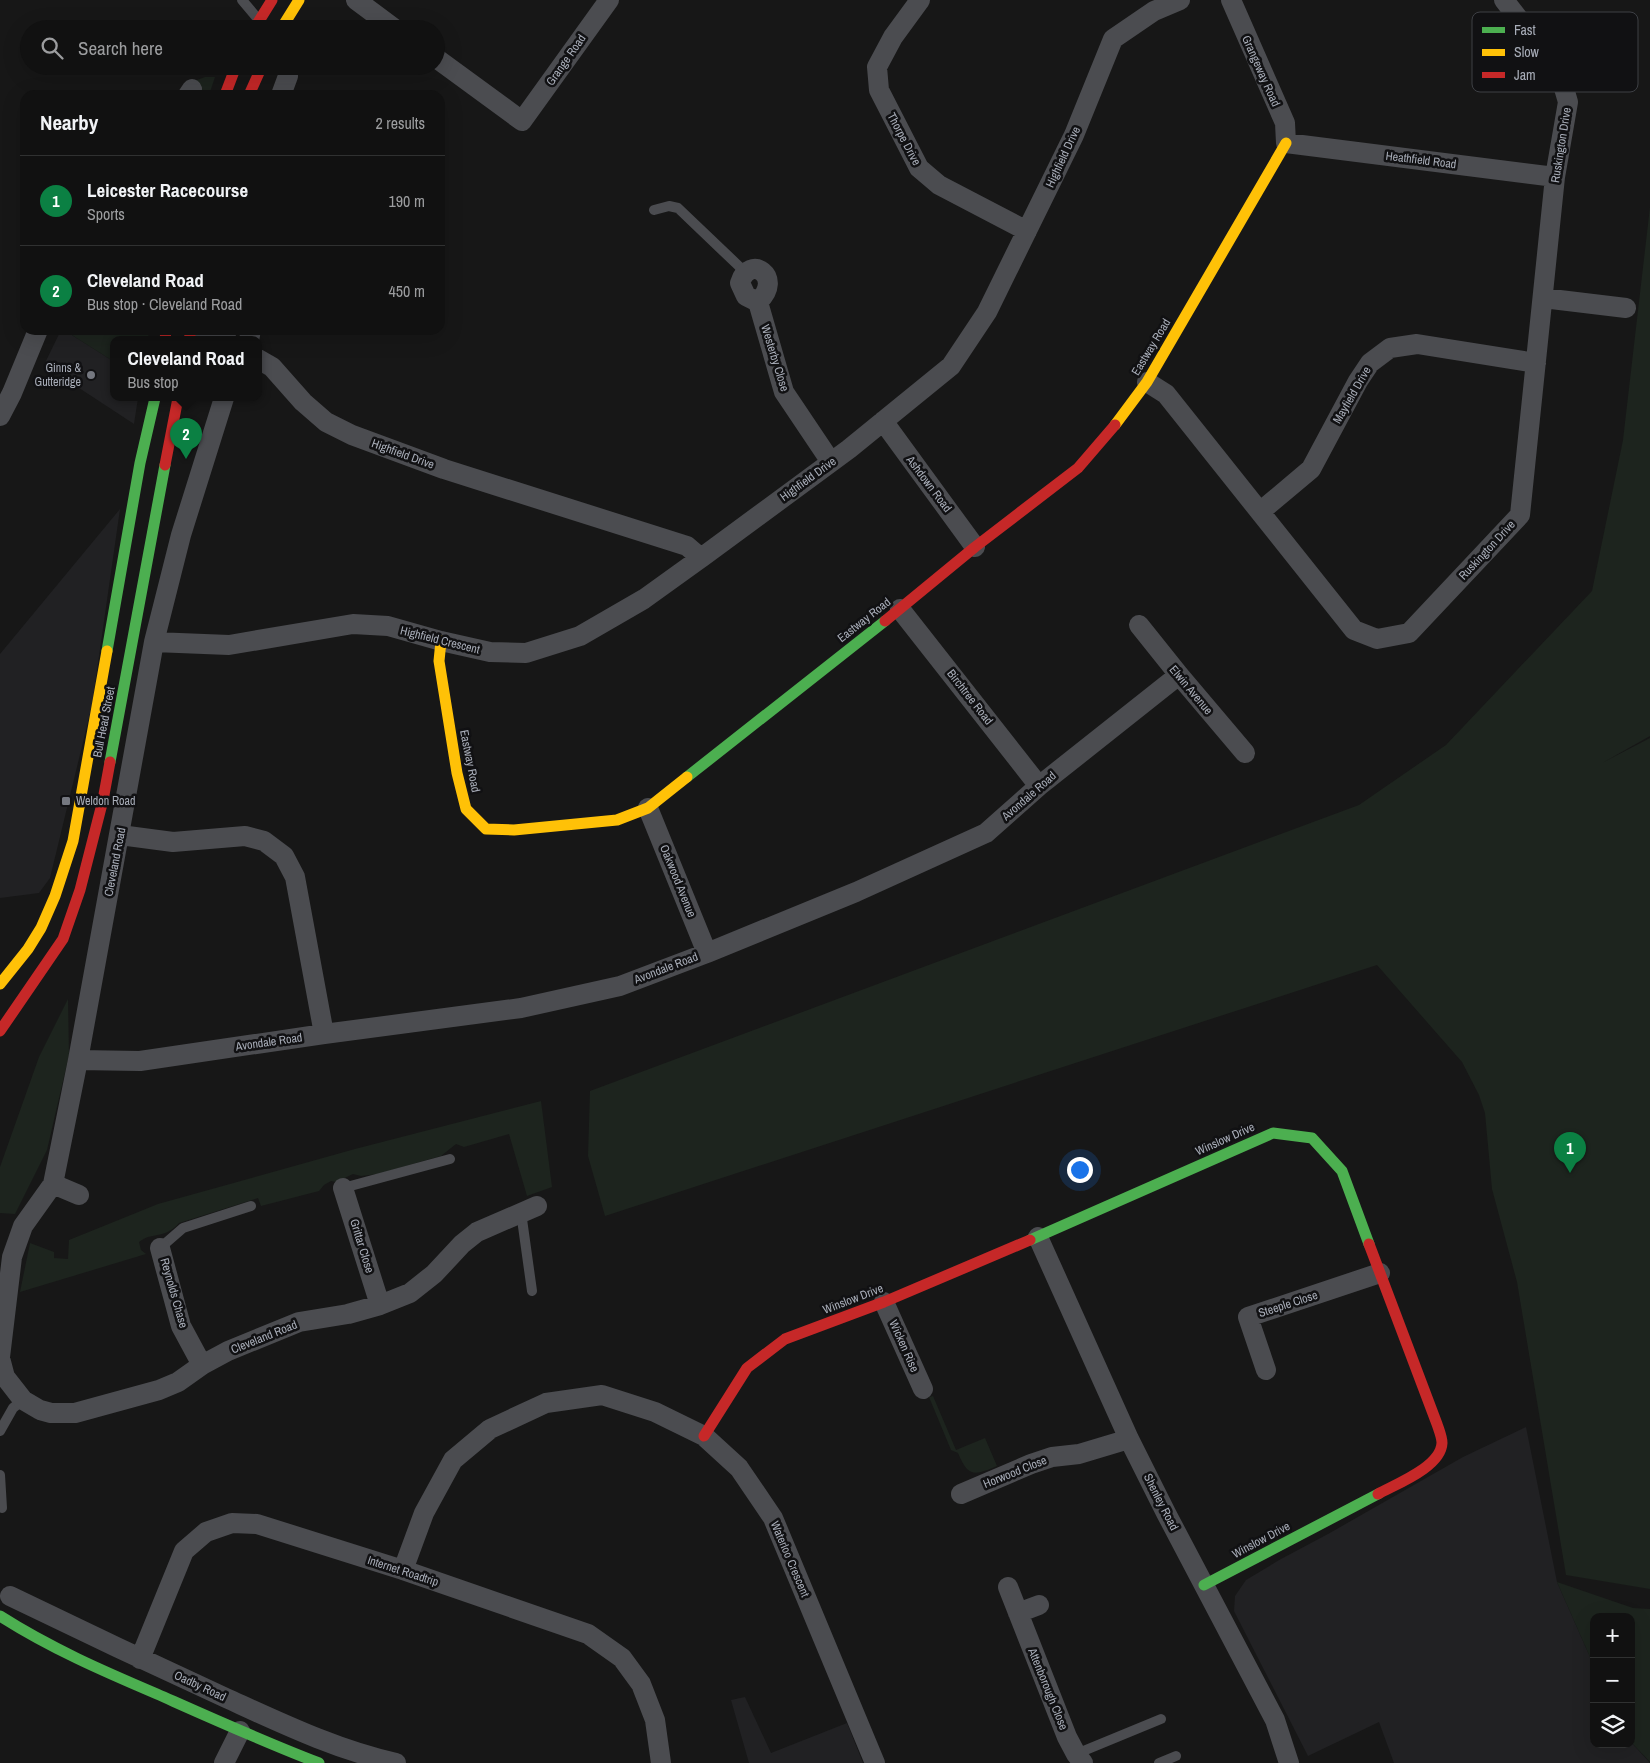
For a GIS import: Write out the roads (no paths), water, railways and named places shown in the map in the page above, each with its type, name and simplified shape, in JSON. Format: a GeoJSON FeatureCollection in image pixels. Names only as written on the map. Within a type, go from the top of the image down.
{"type":"FeatureCollection","features":[{"type":"Feature","properties":{"kind":"street"},"geometry":{"type":"LineString","coordinates":[[260,20],[272,0]]}},
{"type":"Feature","properties":{"kind":"street"},"geometry":{"type":"LineString","coordinates":[[287,20],[299,0]]}},
{"type":"Feature","properties":{"kind":"street"},"geometry":{"type":"LineString","coordinates":[[356,0],[383,20]]}},
{"type":"Feature","properties":{"kind":"street","name":"Grange Road"},"geometry":{"type":"LineString","coordinates":[[445,65],[522,121],[609,0]]}},
{"type":"Feature","properties":{"kind":"street","name":"Thorpe Drive"},"geometry":{"type":"LineString","coordinates":[[920,0],[893,37],[877,67],[879,90],[919,168],[938,186],[1027,231]]}},
{"type":"Feature","properties":{"kind":"street","name":"Highfield Drive"},"geometry":{"type":"LineString","coordinates":[[262,361],[272,367],[304,402],[326,422],[352,435],[444,469],[687,546],[701,558],[831,462],[951,366],[987,312],[1074,135],[1113,39],[1154,11],[1180,0]]}},
{"type":"Feature","properties":{"kind":"street","name":"Grangeway Road"},"geometry":{"type":"LineString","coordinates":[[1231,0],[1284,123],[1286,143]]}},
{"type":"Feature","properties":{"kind":"street"},"geometry":{"type":"LineString","coordinates":[[226,90],[232,75]]}},
{"type":"Feature","properties":{"kind":"street"},"geometry":{"type":"LineString","coordinates":[[251,90],[258,75]]}},
{"type":"Feature","properties":{"kind":"street"},"geometry":{"type":"LineString","coordinates":[[283,90],[288,76]]}},
{"type":"Feature","properties":{"kind":"street","name":"Ruskington Drive"},"geometry":{"type":"LineString","coordinates":[[1147,382],[1166,394],[1354,630],[1377,639],[1409,633],[1520,515],[1556,176],[1568,102],[1565,92]]}},
{"type":"Feature","properties":{"kind":"street","name":"Heathfield Road"},"geometry":{"type":"LineString","coordinates":[[1286,143],[1556,176]]}},
{"type":"Feature","properties":{"kind":"street","name":"Eastway Road"},"geometry":{"type":"LineString","coordinates":[[441,641],[439,661],[457,773],[466,809],[486,830],[514,830],[617,820],[648,808],[975,547],[1078,468],[1112,429],[1147,382],[1286,143]]}},
{"type":"Feature","properties":{"kind":"street","name":"Westerby Close"},"geometry":{"type":"LineString","coordinates":[[745,272],[740,283],[751,299],[758,302],[784,392],[831,462]]}},
{"type":"Feature","properties":{"kind":"street"},"geometry":{"type":"LineString","coordinates":[[1543,298],[1626,308]]}},
{"type":"Feature","properties":{"kind":"street"},"geometry":{"type":"LineString","coordinates":[[0,416],[12,393],[36,335]]}},
{"type":"Feature","properties":{"kind":"street","name":"Mayfield Drive"},"geometry":{"type":"LineString","coordinates":[[1261,511],[1311,469],[1362,375],[1370,363],[1390,348],[1417,344],[1536,363]]}},
{"type":"Feature","properties":{"kind":"street","name":"Bull Head Street"},"geometry":{"type":"LineString","coordinates":[[0,984],[41,929],[73,841],[140,463],[154,401]]}},
{"type":"Feature","properties":{"kind":"street","name":"Bull Head Street"},"geometry":{"type":"LineString","coordinates":[[0,1030],[63,939],[80,890],[103,800],[177,401]]}},
{"type":"Feature","properties":{"kind":"street","name":"Cleveland Road"},"geometry":{"type":"LineString","coordinates":[[223,401],[182,535],[154,642],[120,835],[53,1184],[24,1226],[12,1257],[0,1358],[5,1377],[23,1400],[40,1410],[50,1413],[76,1413],[159,1390],[178,1382],[202,1365],[228,1351],[299,1322],[348,1314],[380,1305],[410,1293],[434,1274],[462,1244],[477,1232],[529,1209]]}},
{"type":"Feature","properties":{"kind":"street","name":"Ashdown Road"},"geometry":{"type":"LineString","coordinates":[[883,421],[975,547]]}},
{"type":"Feature","properties":{"kind":"street","name":"Highfield Crescent"},"geometry":{"type":"LineString","coordinates":[[154,642],[229,645],[353,624],[388,626],[490,652],[526,653],[580,636],[644,599],[701,558]]}},
{"type":"Feature","properties":{"kind":"street","name":"Birchtree Road"},"geometry":{"type":"LineString","coordinates":[[900,608],[1039,786]]}},
{"type":"Feature","properties":{"kind":"street","name":"Elwin Avenue"},"geometry":{"type":"LineString","coordinates":[[1140,626],[1178,675],[1245,753]]}},
{"type":"Feature","properties":{"kind":"street","name":"Avondale Road"},"geometry":{"type":"LineString","coordinates":[[78,1060],[140,1061],[521,1008],[620,986],[707,953],[856,892],[986,833],[1039,786],[1178,675]]}},
{"type":"Feature","properties":{"kind":"street","name":"Oakwood Avenue"},"geometry":{"type":"LineString","coordinates":[[648,808],[707,953]]}},
{"type":"Feature","properties":{"kind":"street"},"geometry":{"type":"LineString","coordinates":[[120,835],[173,842],[245,836],[264,841],[284,856],[295,877],[324,1034]]}},
{"type":"Feature","properties":{"kind":"street","name":"Winslow Drive"},"geometry":{"type":"LineString","coordinates":[[704,1436],[747,1368],[785,1339],[884,1302],[1273,1133],[1312,1138],[1342,1171],[1437,1424],[1442,1443],[1438,1455],[1431,1464],[1415,1474],[1204,1585]]}},
{"type":"Feature","properties":{"kind":"street"},"geometry":{"type":"LineString","coordinates":[[53,1184],[79,1195]]}},
{"type":"Feature","properties":{"kind":"street","name":"Grittar Close"},"geometry":{"type":"LineString","coordinates":[[343,1188],[380,1305]]}},
{"type":"Feature","properties":{"kind":"street","name":"Shenley Road"},"geometry":{"type":"LineString","coordinates":[[1038,1236],[1129,1439],[1275,1720],[1290,1763]]}},
{"type":"Feature","properties":{"kind":"street","name":"Reynolds Chase"},"geometry":{"type":"LineString","coordinates":[[160,1248],[181,1326],[202,1365]]}},
{"type":"Feature","properties":{"kind":"street","name":"Steeple Close"},"geometry":{"type":"LineString","coordinates":[[1266,1370],[1248,1317],[1380,1273]]}},
{"type":"Feature","properties":{"kind":"street","name":"Wicken Rise"},"geometry":{"type":"LineString","coordinates":[[884,1302],[923,1389]]}},
{"type":"Feature","properties":{"kind":"street","name":"Waterloo Crescent"},"geometry":{"type":"LineString","coordinates":[[402,1570],[424,1513],[453,1460],[490,1428],[546,1403],[602,1395],[655,1412],[704,1436],[739,1468],[773,1518],[875,1763]]}},
{"type":"Feature","properties":{"kind":"street","name":"Horwood Close"},"geometry":{"type":"LineString","coordinates":[[961,1494],[1052,1457],[1079,1454],[1129,1439]]}},
{"type":"Feature","properties":{"kind":"street","name":"Internet Roadtrip"},"geometry":{"type":"LineString","coordinates":[[140,1659],[184,1550],[206,1532],[232,1523],[258,1524],[402,1570],[588,1634],[622,1658],[641,1684],[656,1720],[661,1763]]}},
{"type":"Feature","properties":{"kind":"street","name":"Attenborough Close"},"geometry":{"type":"LineString","coordinates":[[1008,1587],[1079,1759]]}},
{"type":"Feature","properties":{"kind":"street","name":"Oadby Road"},"geometry":{"type":"LineString","coordinates":[[10,1596],[140,1659],[279,1722],[367,1757],[396,1763]]}},
{"type":"Feature","properties":{"kind":"street"},"geometry":{"type":"LineString","coordinates":[[1018,1613],[1039,1605]]}},
{"type":"Feature","properties":{"kind":"street","name":"Oadby Road"},"geometry":{"type":"LineString","coordinates":[[0,1616],[28,1634],[103,1670],[270,1744],[319,1763]]}},
{"type":"Feature","properties":{"kind":"street"},"geometry":{"type":"LineString","coordinates":[[224,1763],[240,1730]]}},
{"type":"Feature","properties":{"kind":"lane"},"geometry":{"type":"LineString","coordinates":[[242,0],[254,20]]}},
{"type":"Feature","properties":{"kind":"lane"},"geometry":{"type":"LineString","coordinates":[[654,210],[669,206],[678,208],[745,272]]}},
{"type":"Feature","properties":{"kind":"lane"},"geometry":{"type":"LineString","coordinates":[[343,1188],[450,1159]]}},
{"type":"Feature","properties":{"kind":"lane"},"geometry":{"type":"LineString","coordinates":[[160,1248],[182,1228],[250,1206]]}},
{"type":"Feature","properties":{"kind":"lane"},"geometry":{"type":"LineString","coordinates":[[529,1209],[532,1291]]}},
{"type":"Feature","properties":{"kind":"lane"},"geometry":{"type":"LineString","coordinates":[[0,1430],[13,1408],[23,1400]]}},
{"type":"Feature","properties":{"kind":"lane"},"geometry":{"type":"LineString","coordinates":[[0,1475],[2,1508]]}},
{"type":"Feature","properties":{"kind":"lane"},"geometry":{"type":"LineString","coordinates":[[1079,1759],[1161,1719]]}},
{"type":"Feature","properties":{"kind":"lane"},"geometry":{"type":"LineString","coordinates":[[1159,1763],[1176,1756]]}},
{"type":"Feature","properties":{"kind":"place","name":"Ginns & Gutteridge"},"geometry":{"type":"Point","coordinates":[91,375]}},
{"type":"Feature","properties":{"kind":"place","name":"Cleveland Road"},"geometry":{"type":"Point","coordinates":[186,459]}},
{"type":"Feature","properties":{"kind":"place","name":"Weldon Road"},"geometry":{"type":"Point","coordinates":[66,801]}},
{"type":"Feature","properties":{"kind":"place","name":"Leicester Racecourse"},"geometry":{"type":"Point","coordinates":[1570,1173]}}]}
